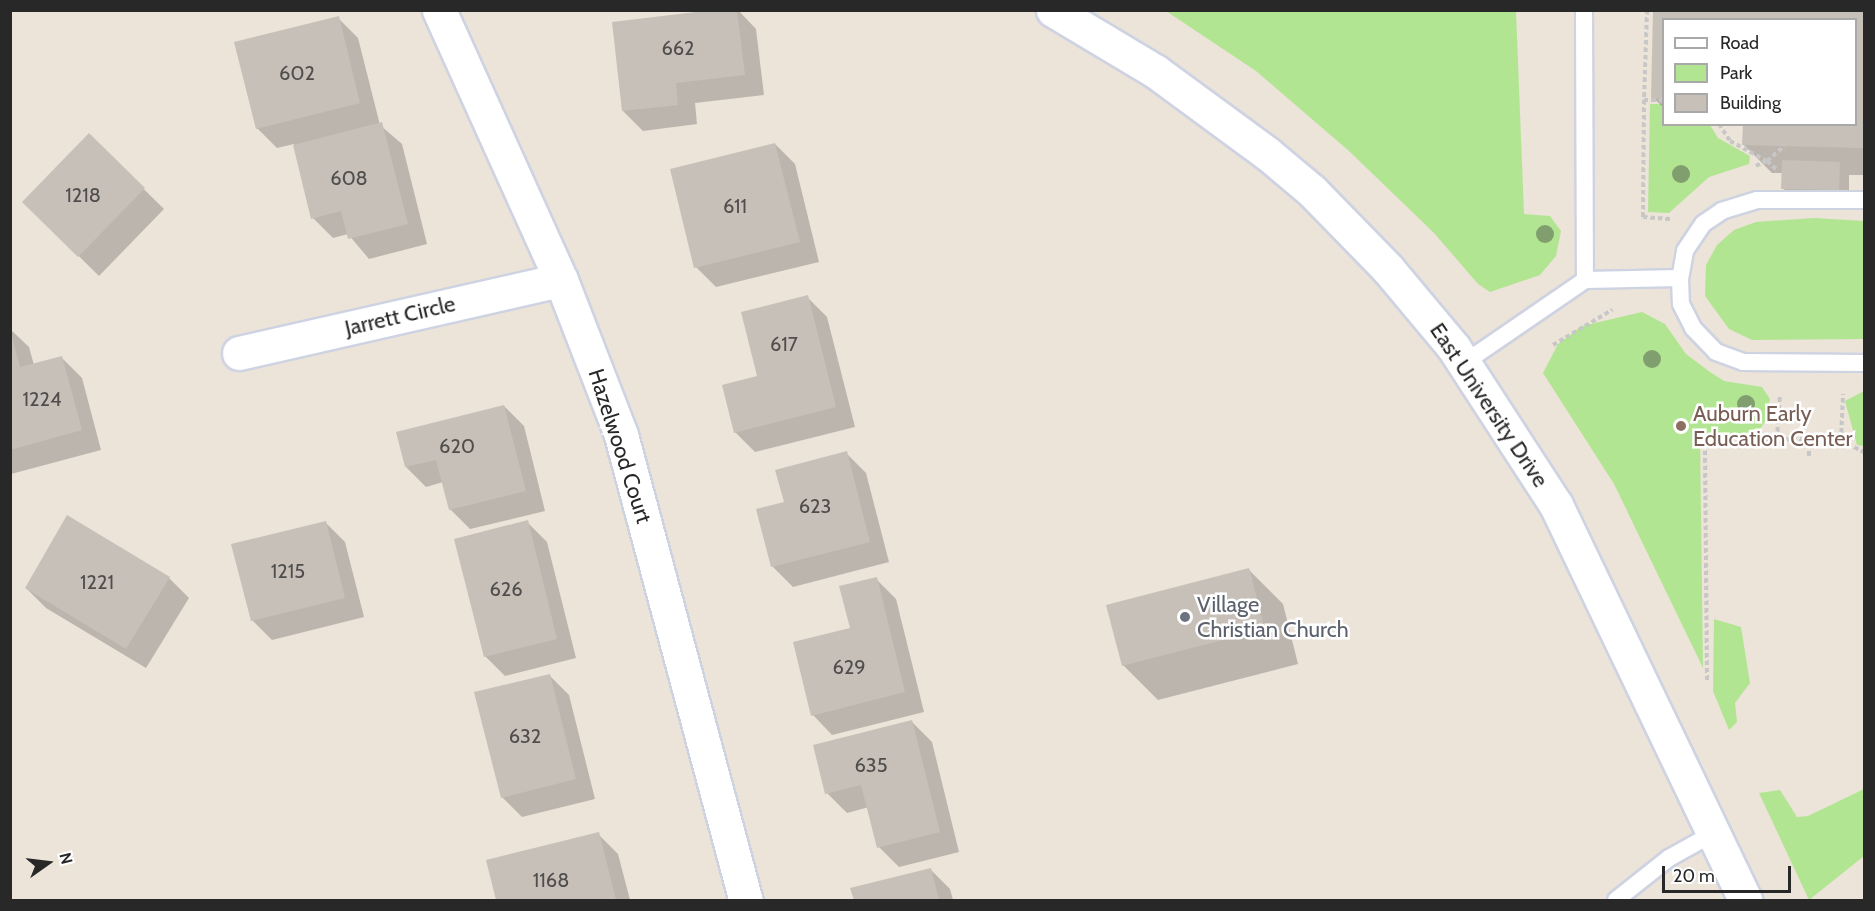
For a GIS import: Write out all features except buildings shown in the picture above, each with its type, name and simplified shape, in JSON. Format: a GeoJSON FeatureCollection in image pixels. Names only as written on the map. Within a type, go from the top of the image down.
{"type":"FeatureCollection","features":[{"type":"Feature","properties":{"kind":"street","name":"Hazelwood Court"},"geometry":{"type":"LineString","coordinates":[[439,10],[561,280],[621,435],[746,900]]}},
{"type":"Feature","properties":{"kind":"street","name":"East University Drive"},"geometry":{"type":"LineString","coordinates":[[1053,10],[1155,71],[1304,183],[1388,269],[1464,363],[1556,505],[1745,900]]}},
{"type":"Feature","properties":{"kind":"street","name":"Jarrett Circle"},"geometry":{"type":"LineString","coordinates":[[239,353],[561,280]]}},
{"type":"Feature","properties":{"kind":"lane"},"geometry":{"type":"LineString","coordinates":[[1584,10],[1585,280]]}},
{"type":"Feature","properties":{"kind":"lane"},"geometry":{"type":"LineString","coordinates":[[1864,200],[1757,200],[1722,211],[1703,224],[1685,250],[1680,278],[1681,304],[1693,328],[1716,352],[1743,362],[1864,363]]}},
{"type":"Feature","properties":{"kind":"lane"},"geometry":{"type":"LineString","coordinates":[[1464,363],[1585,280],[1680,278]]}},
{"type":"Feature","properties":{"kind":"lane"},"geometry":{"type":"LineString","coordinates":[[1616,900],[1669,858],[1714,832]]}},
{"type":"Feature","properties":{"kind":"path"},"geometry":{"type":"LineString","coordinates":[[1647,10],[1643,217],[1675,219]]}},
{"type":"Feature","properties":{"kind":"path"},"geometry":{"type":"LineString","coordinates":[[1644,100],[1662,100]]}},
{"type":"Feature","properties":{"kind":"path"},"geometry":{"type":"LineString","coordinates":[[1720,126],[1730,141],[1767,162]]}},
{"type":"Feature","properties":{"kind":"path"},"geometry":{"type":"LineString","coordinates":[[1748,170],[1767,162],[1784,146]]}},
{"type":"Feature","properties":{"kind":"path"},"geometry":{"type":"LineString","coordinates":[[1707,680],[1705,446],[1777,439],[1780,394]]}},
{"type":"Feature","properties":{"kind":"path"},"geometry":{"type":"LineString","coordinates":[[1809,439],[1809,456]]}},
{"type":"Feature","properties":{"kind":"path"},"geometry":{"type":"LineString","coordinates":[[1841,440],[1864,452]]}},
{"type":"Feature","properties":{"kind":"green space"},"geometry":{"type":"Polygon","coordinates":[[[1166,11],[1516,11],[1524,214],[1550,216],[1561,231],[1556,256],[1540,275],[1490,292],[1478,284],[1434,233],[1349,151],[1256,71],[1166,11]]]}},
{"type":"Feature","properties":{"kind":"green space"},"geometry":{"type":"Polygon","coordinates":[[[1650,104],[1662,104],[1662,126],[1711,126],[1718,138],[1750,156],[1749,164],[1709,177],[1669,213],[1648,212],[1650,104]]]}},
{"type":"Feature","properties":{"kind":"green space"},"geometry":{"type":"Polygon","coordinates":[[[1814,218],[1864,221],[1864,339],[1752,340],[1729,329],[1705,296],[1706,265],[1717,245],[1734,230],[1756,222],[1814,218]]]}},
{"type":"Feature","properties":{"kind":"green space"},"geometry":{"type":"Polygon","coordinates":[[[1642,312],[1665,324],[1686,354],[1710,372],[1724,381],[1762,387],[1770,399],[1766,420],[1757,434],[1700,435],[1703,668],[1614,484],[1543,373],[1558,344],[1582,326],[1642,312]]]}},
{"type":"Feature","properties":{"kind":"green space"},"geometry":{"type":"Polygon","coordinates":[[[1864,391],[1864,446],[1857,445],[1845,401],[1864,391]]]}},
{"type":"Feature","properties":{"kind":"green space"},"geometry":{"type":"Polygon","coordinates":[[[1714,619],[1741,627],[1750,683],[1735,703],[1737,722],[1729,730],[1713,691],[1714,619]]]}},
{"type":"Feature","properties":{"kind":"green space"},"geometry":{"type":"Polygon","coordinates":[[[1864,789],[1864,856],[1809,900],[1759,793],[1780,790],[1797,817],[1808,816],[1864,789]]]}},
{"type":"Feature","properties":{"kind":"place","name":"Auburn Early Education Center"},"geometry":{"type":"Point","coordinates":[1681,426]}},
{"type":"Feature","properties":{"kind":"place","name":"Village Christian Church"},"geometry":{"type":"Point","coordinates":[1185,617]}}]}
